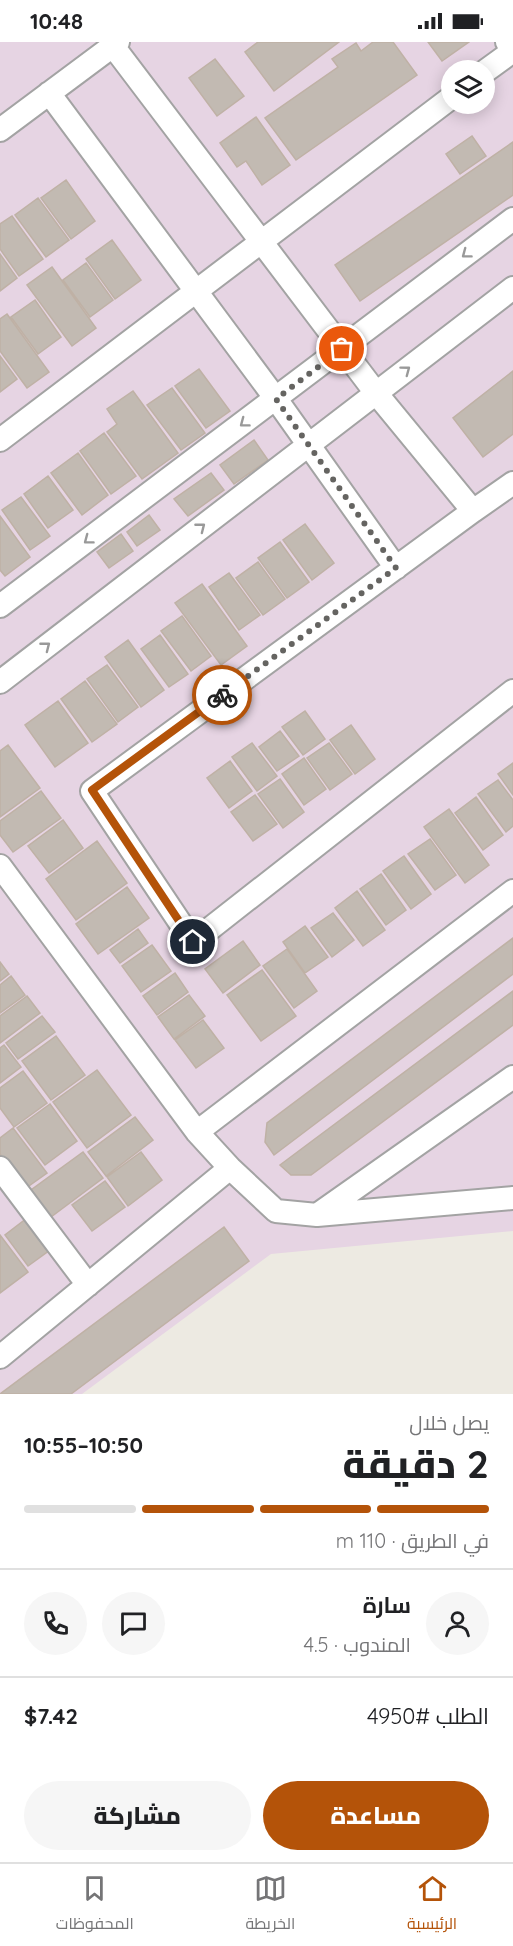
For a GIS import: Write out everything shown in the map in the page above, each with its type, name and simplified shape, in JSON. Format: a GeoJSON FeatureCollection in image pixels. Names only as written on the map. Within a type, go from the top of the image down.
{"type":"FeatureCollection","features":[{"type":"Feature","properties":{"kind":"street"},"geometry":{"type":"LineString","coordinates":[[495,64],[513,51],[507,42]]}},
{"type":"Feature","properties":{"kind":"street"},"geometry":{"type":"LineString","coordinates":[[0,130],[116,44],[342,349],[473,511]]}},
{"type":"Feature","properties":{"kind":"street"},"geometry":{"type":"LineString","coordinates":[[49,93],[276,399],[396,568]]}},
{"type":"Feature","properties":{"kind":"street"},"geometry":{"type":"LineString","coordinates":[[0,440],[441,105]]}},
{"type":"Feature","properties":{"kind":"street"},"geometry":{"type":"LineString","coordinates":[[2,601],[276,399],[513,219]]}},
{"type":"Feature","properties":{"kind":"street"},"geometry":{"type":"LineString","coordinates":[[0,682],[513,288]]}},
{"type":"Feature","properties":{"kind":"street"},"geometry":{"type":"LineString","coordinates":[[513,483],[92,790],[193,942],[513,691]]}},
{"type":"Feature","properties":{"kind":"street"},"geometry":{"type":"LineString","coordinates":[[0,866],[197,1132],[230,1168],[276,1211],[317,1215],[513,1198]]}},
{"type":"Feature","properties":{"kind":"street"},"geometry":{"type":"LineString","coordinates":[[197,1132],[513,891]]}},
{"type":"Feature","properties":{"kind":"street"},"geometry":{"type":"LineString","coordinates":[[317,1215],[513,1077]]}},
{"type":"Feature","properties":{"kind":"street"},"geometry":{"type":"LineString","coordinates":[[0,1168],[88,1285]]}},
{"type":"Feature","properties":{"kind":"street"},"geometry":{"type":"LineString","coordinates":[[0,1357],[230,1168]]}},
{"type":"Feature","properties":{"kind":"shaded area"},"geometry":{"type":"Polygon","coordinates":[[[0,42],[513,42],[513,1231],[271,1254],[82,1394],[0,1394],[0,42]]]}},
{"type":"Feature","properties":{"kind":"building"},"geometry":{"type":"Polygon","coordinates":[[[258,42],[339,42],[274,91],[245,52],[258,42]]]}},
{"type":"Feature","properties":{"kind":"building"},"geometry":{"type":"Polygon","coordinates":[[[373,42],[393,42],[417,75],[296,160],[265,118],[338,67],[332,59],[356,43],[361,51],[373,42]]]}},
{"type":"Feature","properties":{"kind":"building"},"geometry":{"type":"Polygon","coordinates":[[[428,42],[469,42],[443,60],[428,42]]]}},
{"type":"Feature","properties":{"kind":"building"},"geometry":{"type":"Polygon","coordinates":[[[215,59],[244,96],[217,116],[189,78],[215,59]]]}},
{"type":"Feature","properties":{"kind":"building"},"geometry":{"type":"Polygon","coordinates":[[[256,117],[290,165],[262,185],[246,161],[237,167],[220,143],[256,117]]]}},
{"type":"Feature","properties":{"kind":"building"},"geometry":{"type":"Polygon","coordinates":[[[472,136],[486,156],[460,174],[446,154],[472,136]]]}},
{"type":"Feature","properties":{"kind":"building"},"geometry":{"type":"Polygon","coordinates":[[[513,142],[513,195],[360,301],[335,265],[513,142]]]}},
{"type":"Feature","properties":{"kind":"building"},"geometry":{"type":"Polygon","coordinates":[[[66,180],[95,221],[71,239],[41,198],[66,180]]]}},
{"type":"Feature","properties":{"kind":"building"},"geometry":{"type":"Polygon","coordinates":[[[38,198],[69,240],[46,257],[15,215],[38,198]]]}},
{"type":"Feature","properties":{"kind":"building"},"geometry":{"type":"Polygon","coordinates":[[[12,216],[43,259],[19,276],[0,249],[0,224],[12,216]]]}},
{"type":"Feature","properties":{"kind":"building"},"geometry":{"type":"Polygon","coordinates":[[[112,240],[141,280],[115,299],[86,259],[112,240]]]}},
{"type":"Feature","properties":{"kind":"building"},"geometry":{"type":"Polygon","coordinates":[[[0,254],[17,278],[0,291],[0,254]]]}},
{"type":"Feature","properties":{"kind":"building"},"geometry":{"type":"Polygon","coordinates":[[[86,263],[113,300],[90,317],[63,280],[86,263]]]}},
{"type":"Feature","properties":{"kind":"building"},"geometry":{"type":"Polygon","coordinates":[[[52,267],[96,328],[72,346],[27,285],[52,267]]]}},
{"type":"Feature","properties":{"kind":"building"},"geometry":{"type":"Polygon","coordinates":[[[35,300],[61,337],[38,354],[11,317],[35,300]]]}},
{"type":"Feature","properties":{"kind":"building"},"geometry":{"type":"Polygon","coordinates":[[[7,314],[49,372],[27,388],[0,351],[0,319],[7,314]]]}},
{"type":"Feature","properties":{"kind":"building"},"geometry":{"type":"Polygon","coordinates":[[[0,356],[17,379],[0,392],[0,356]]]}},
{"type":"Feature","properties":{"kind":"building"},"geometry":{"type":"Polygon","coordinates":[[[199,369],[230,411],[206,428],[175,386],[199,369]]]}},
{"type":"Feature","properties":{"kind":"building"},"geometry":{"type":"Polygon","coordinates":[[[513,371],[513,434],[483,457],[453,418],[513,371]]]}},
{"type":"Feature","properties":{"kind":"building"},"geometry":{"type":"Polygon","coordinates":[[[172,388],[205,433],[181,450],[147,405],[172,388]]]}},
{"type":"Feature","properties":{"kind":"building"},"geometry":{"type":"Polygon","coordinates":[[[133,391],[178,453],[142,479],[107,432],[117,424],[107,409],[133,391]]]}},
{"type":"Feature","properties":{"kind":"building"},"geometry":{"type":"Polygon","coordinates":[[[104,433],[136,476],[111,494],[80,451],[104,433]]]}},
{"type":"Feature","properties":{"kind":"building"},"geometry":{"type":"Polygon","coordinates":[[[254,440],[268,460],[234,484],[220,465],[254,440]]]}},
{"type":"Feature","properties":{"kind":"building"},"geometry":{"type":"Polygon","coordinates":[[[78,453],[108,495],[82,515],[51,473],[78,453]]]}},
{"type":"Feature","properties":{"kind":"building"},"geometry":{"type":"Polygon","coordinates":[[[211,473],[224,490],[188,516],[174,499],[211,473]]]}},
{"type":"Feature","properties":{"kind":"building"},"geometry":{"type":"Polygon","coordinates":[[[48,476],[73,510],[48,528],[24,494],[48,476]]]}},
{"type":"Feature","properties":{"kind":"building"},"geometry":{"type":"Polygon","coordinates":[[[21,497],[50,536],[30,550],[2,510],[21,497]]]}},
{"type":"Feature","properties":{"kind":"building"},"geometry":{"type":"Polygon","coordinates":[[[149,515],[160,530],[137,546],[127,532],[149,515]]]}},
{"type":"Feature","properties":{"kind":"building"},"geometry":{"type":"Polygon","coordinates":[[[0,516],[30,557],[5,576],[0,570],[0,516]]]}},
{"type":"Feature","properties":{"kind":"building"},"geometry":{"type":"Polygon","coordinates":[[[305,524],[334,563],[312,580],[283,540],[305,524]]]}},
{"type":"Feature","properties":{"kind":"building"},"geometry":{"type":"Polygon","coordinates":[[[121,534],[133,551],[109,568],[97,552],[121,534]]]}},
{"type":"Feature","properties":{"kind":"building"},"geometry":{"type":"Polygon","coordinates":[[[280,542],[309,582],[287,598],[258,558],[280,542]]]}},
{"type":"Feature","properties":{"kind":"building"},"geometry":{"type":"Polygon","coordinates":[[[258,562],[285,599],[263,615],[236,578],[258,562]]]}},
{"type":"Feature","properties":{"kind":"building"},"geometry":{"type":"Polygon","coordinates":[[[229,573],[260,615],[239,630],[209,587],[229,573]]]}},
{"type":"Feature","properties":{"kind":"building"},"geometry":{"type":"Polygon","coordinates":[[[202,584],[247,646],[221,665],[175,603],[202,584]]]}},
{"type":"Feature","properties":{"kind":"building"},"geometry":{"type":"Polygon","coordinates":[[[182,616],[211,656],[191,671],[161,631],[182,616]]]}},
{"type":"Feature","properties":{"kind":"building"},"geometry":{"type":"Polygon","coordinates":[[[160,635],[188,674],[169,687],[141,649],[160,635]]]}},
{"type":"Feature","properties":{"kind":"building"},"geometry":{"type":"Polygon","coordinates":[[[128,640],[164,690],[141,707],[105,657],[128,640]]]}},
{"type":"Feature","properties":{"kind":"building"},"geometry":{"type":"Polygon","coordinates":[[[107,665],[138,707],[118,722],[87,679],[107,665]]]}},
{"type":"Feature","properties":{"kind":"building"},"geometry":{"type":"Polygon","coordinates":[[[85,681],[117,724],[92,742],[61,699],[85,681]]]}},
{"type":"Feature","properties":{"kind":"building"},"geometry":{"type":"Polygon","coordinates":[[[58,701],[88,743],[55,767],[25,725],[58,701]]]}},
{"type":"Feature","properties":{"kind":"building"},"geometry":{"type":"Polygon","coordinates":[[[305,711],[325,739],[303,755],[282,727],[305,711]]]}},
{"type":"Feature","properties":{"kind":"building"},"geometry":{"type":"Polygon","coordinates":[[[351,725],[375,759],[355,774],[330,740],[351,725]]]}},
{"type":"Feature","properties":{"kind":"building"},"geometry":{"type":"Polygon","coordinates":[[[280,731],[299,756],[277,771],[259,747],[280,731]]]}},
{"type":"Feature","properties":{"kind":"building"},"geometry":{"type":"Polygon","coordinates":[[[252,743],[277,776],[257,791],[232,757],[252,743]]]}},
{"type":"Feature","properties":{"kind":"building"},"geometry":{"type":"Polygon","coordinates":[[[329,743],[352,774],[330,790],[307,758],[329,743]]]}},
{"type":"Feature","properties":{"kind":"building"},"geometry":{"type":"Polygon","coordinates":[[[8,745],[40,788],[0,817],[0,751],[8,745]]]}},
{"type":"Feature","properties":{"kind":"building"},"geometry":{"type":"Polygon","coordinates":[[[304,758],[326,789],[304,805],[282,774],[304,758]]]}},
{"type":"Feature","properties":{"kind":"building"},"geometry":{"type":"Polygon","coordinates":[[[230,761],[252,791],[229,808],[207,778],[230,761]]]}},
{"type":"Feature","properties":{"kind":"building"},"geometry":{"type":"Polygon","coordinates":[[[513,763],[513,795],[498,774],[513,763]]]}},
{"type":"Feature","properties":{"kind":"building"},"geometry":{"type":"Polygon","coordinates":[[[280,779],[304,812],[283,828],[258,794],[280,779]]]}},
{"type":"Feature","properties":{"kind":"building"},"geometry":{"type":"Polygon","coordinates":[[[498,780],[513,800],[513,826],[506,832],[478,794],[498,780]]]}},
{"type":"Feature","properties":{"kind":"building"},"geometry":{"type":"Polygon","coordinates":[[[41,791],[61,818],[13,852],[0,835],[0,821],[41,791]]]}},
{"type":"Feature","properties":{"kind":"building"},"geometry":{"type":"Polygon","coordinates":[[[255,795],[277,824],[253,841],[231,812],[255,795]]]}},
{"type":"Feature","properties":{"kind":"building"},"geometry":{"type":"Polygon","coordinates":[[[476,797],[503,835],[483,850],[455,813],[476,797]]]}},
{"type":"Feature","properties":{"kind":"building"},"geometry":{"type":"Polygon","coordinates":[[[449,809],[489,865],[465,883],[424,827],[449,809]]]}},
{"type":"Feature","properties":{"kind":"building"},"geometry":{"type":"Polygon","coordinates":[[[63,820],[83,848],[49,873],[28,846],[63,820]]]}},
{"type":"Feature","properties":{"kind":"building"},"geometry":{"type":"Polygon","coordinates":[[[430,839],[456,875],[435,890],[408,854],[430,839]]]}},
{"type":"Feature","properties":{"kind":"building"},"geometry":{"type":"Polygon","coordinates":[[[97,841],[127,883],[76,920],[46,879],[97,841]]]}},
{"type":"Feature","properties":{"kind":"building"},"geometry":{"type":"Polygon","coordinates":[[[404,856],[431,894],[411,909],[383,871],[404,856]]]}},
{"type":"Feature","properties":{"kind":"building"},"geometry":{"type":"Polygon","coordinates":[[[381,874],[406,910],[386,925],[360,889],[381,874]]]}},
{"type":"Feature","properties":{"kind":"building"},"geometry":{"type":"Polygon","coordinates":[[[127,887],[149,918],[98,954],[76,924],[127,887]]]}},
{"type":"Feature","properties":{"kind":"building"},"geometry":{"type":"Polygon","coordinates":[[[357,891],[385,930],[363,946],[335,908],[357,891]]]}},
{"type":"Feature","properties":{"kind":"building"},"geometry":{"type":"Polygon","coordinates":[[[333,913],[354,940],[332,957],[311,928],[333,913]]]}},
{"type":"Feature","properties":{"kind":"building"},"geometry":{"type":"Polygon","coordinates":[[[305,926],[328,957],[305,973],[283,942],[305,926]]]}},
{"type":"Feature","properties":{"kind":"building"},"geometry":{"type":"Polygon","coordinates":[[[138,929],[148,943],[120,963],[110,950],[138,929]]]}},
{"type":"Feature","properties":{"kind":"building"},"geometry":{"type":"Polygon","coordinates":[[[513,938],[513,974],[274,1155],[265,1142],[267,1123],[513,938]]]}},
{"type":"Feature","properties":{"kind":"building"},"geometry":{"type":"Polygon","coordinates":[[[243,941],[260,965],[223,993],[205,969],[243,941]]]}},
{"type":"Feature","properties":{"kind":"building"},"geometry":{"type":"Polygon","coordinates":[[[152,945],[171,971],[141,992],[122,966],[152,945]]]}},
{"type":"Feature","properties":{"kind":"building"},"geometry":{"type":"Polygon","coordinates":[[[287,949],[317,991],[294,1008],[263,966],[287,949]]]}},
{"type":"Feature","properties":{"kind":"building"},"geometry":{"type":"Polygon","coordinates":[[[0,962],[9,974],[0,981],[0,962]]]}},
{"type":"Feature","properties":{"kind":"building"},"geometry":{"type":"Polygon","coordinates":[[[262,970],[296,1016],[261,1041],[227,995],[262,970]]]}},
{"type":"Feature","properties":{"kind":"building"},"geometry":{"type":"Polygon","coordinates":[[[175,973],[188,992],[157,1015],[143,996],[175,973]]]}},
{"type":"Feature","properties":{"kind":"building"},"geometry":{"type":"Polygon","coordinates":[[[11,976],[25,995],[0,1013],[0,985],[11,976]]]}},
{"type":"Feature","properties":{"kind":"building"},"geometry":{"type":"Polygon","coordinates":[[[513,991],[513,1025],[311,1175],[291,1175],[280,1165],[513,991]]]}},
{"type":"Feature","properties":{"kind":"building"},"geometry":{"type":"Polygon","coordinates":[[[189,995],[205,1016],[174,1039],[158,1017],[189,995]]]}},
{"type":"Feature","properties":{"kind":"building"},"geometry":{"type":"Polygon","coordinates":[[[27,996],[40,1013],[0,1043],[0,1016],[27,996]]]}},
{"type":"Feature","properties":{"kind":"building"},"geometry":{"type":"Polygon","coordinates":[[[42,1016],[55,1032],[18,1059],[6,1043],[42,1016]]]}},
{"type":"Feature","properties":{"kind":"building"},"geometry":{"type":"Polygon","coordinates":[[[203,1020],[224,1048],[196,1068],[175,1040],[203,1020]]]}},
{"type":"Feature","properties":{"kind":"building"},"geometry":{"type":"Polygon","coordinates":[[[56,1036],[85,1075],[51,1100],[22,1061],[56,1036]]]}},
{"type":"Feature","properties":{"kind":"building"},"geometry":{"type":"Polygon","coordinates":[[[4,1045],[21,1067],[0,1083],[0,1048],[4,1045]]]}},
{"type":"Feature","properties":{"kind":"building"},"geometry":{"type":"Polygon","coordinates":[[[97,1070],[131,1115],[87,1148],[53,1102],[97,1070]]]}},
{"type":"Feature","properties":{"kind":"building"},"geometry":{"type":"Polygon","coordinates":[[[23,1071],[47,1103],[14,1127],[0,1108],[0,1088],[23,1071]]]}},
{"type":"Feature","properties":{"kind":"building"},"geometry":{"type":"Polygon","coordinates":[[[50,1104],[77,1141],[45,1165],[17,1128],[50,1104]]]}},
{"type":"Feature","properties":{"kind":"building"},"geometry":{"type":"Polygon","coordinates":[[[135,1117],[153,1140],[106,1176],[88,1152],[135,1117]]]}},
{"type":"Feature","properties":{"kind":"building"},"geometry":{"type":"Polygon","coordinates":[[[13,1128],[47,1173],[26,1188],[0,1154],[0,1138],[13,1128]]]}},
{"type":"Feature","properties":{"kind":"building"},"geometry":{"type":"Polygon","coordinates":[[[83,1152],[103,1178],[51,1217],[31,1190],[83,1152]]]}},
{"type":"Feature","properties":{"kind":"building"},"geometry":{"type":"Polygon","coordinates":[[[141,1152],[162,1180],[128,1206],[107,1177],[141,1152]]]}},
{"type":"Feature","properties":{"kind":"building"},"geometry":{"type":"Polygon","coordinates":[[[105,1181],[125,1207],[92,1231],[72,1205],[105,1181]]]}},
{"type":"Feature","properties":{"kind":"building"},"geometry":{"type":"Polygon","coordinates":[[[27,1218],[50,1250],[28,1266],[5,1235],[27,1218]]]}},
{"type":"Feature","properties":{"kind":"building"},"geometry":{"type":"Polygon","coordinates":[[[224,1227],[249,1261],[71,1394],[0,1394],[224,1227]]]}},
{"type":"Feature","properties":{"kind":"building"},"geometry":{"type":"Polygon","coordinates":[[[0,1235],[28,1272],[0,1293],[0,1235]]]}},
{"type":"Feature","properties":{"kind":"way so far"},"geometry":{"type":"LineString","coordinates":[[222,695],[396,568],[276,399],[342,349]]}},
{"type":"Feature","properties":{"kind":"route"},"geometry":{"type":"LineString","coordinates":[[193,942],[92,790],[222,695]]}}]}
